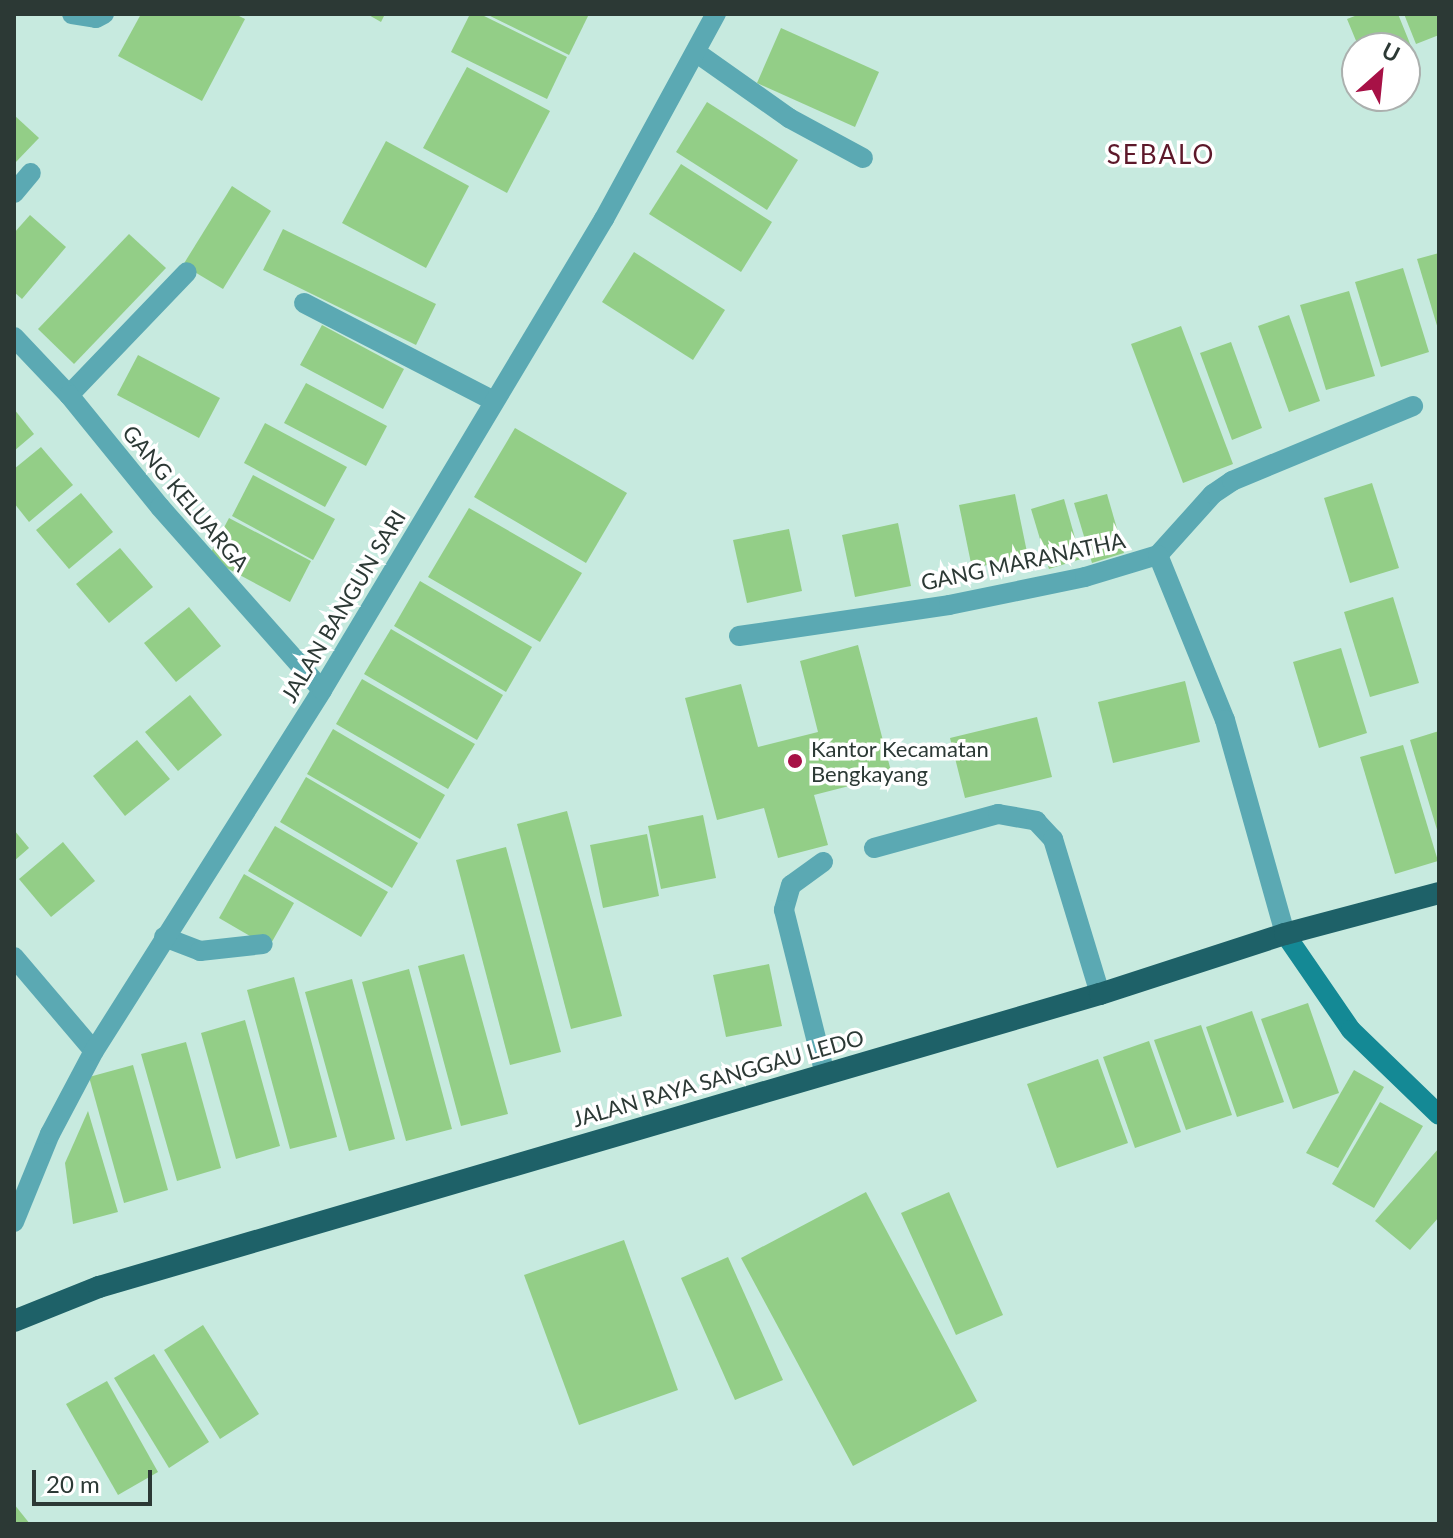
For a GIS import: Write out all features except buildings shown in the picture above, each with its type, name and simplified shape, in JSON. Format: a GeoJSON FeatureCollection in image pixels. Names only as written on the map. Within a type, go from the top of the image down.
{"type":"FeatureCollection","features":[{"type":"Feature","properties":{"kind":"highway","name":"JALAN RAYA SANGGAU LEDO"},"geometry":{"type":"LineString","coordinates":[[14,1321],[99,1287],[1100,994],[1285,934],[1439,893]]}},
{"type":"Feature","properties":{"kind":"main road"},"geometry":{"type":"LineString","coordinates":[[1285,934],[1351,1030],[1439,1115]]}},
{"type":"Feature","properties":{"kind":"street"},"geometry":{"type":"LineString","coordinates":[[72,14],[96,18],[104,14]]}},
{"type":"Feature","properties":{"kind":"street","name":"JALAN BANGUN SARI"},"geometry":{"type":"LineString","coordinates":[[14,1222],[50,1134],[94,1051],[322,690],[604,219],[716,14]]}},
{"type":"Feature","properties":{"kind":"street"},"geometry":{"type":"LineString","coordinates":[[697,53],[789,118],[863,158]]}},
{"type":"Feature","properties":{"kind":"street"},"geometry":{"type":"LineString","coordinates":[[14,193],[31,173]]}},
{"type":"Feature","properties":{"kind":"street"},"geometry":{"type":"LineString","coordinates":[[69,395],[187,272]]}},
{"type":"Feature","properties":{"kind":"street"},"geometry":{"type":"LineString","coordinates":[[304,303],[494,401]]}},
{"type":"Feature","properties":{"kind":"street","name":"GANG KELUARGA"},"geometry":{"type":"LineString","coordinates":[[14,337],[69,395],[160,507],[322,690]]}},
{"type":"Feature","properties":{"kind":"street"},"geometry":{"type":"LineString","coordinates":[[1158,555],[1213,494],[1232,481],[1413,406]]}},
{"type":"Feature","properties":{"kind":"street","name":"GANG MARANATHA"},"geometry":{"type":"LineString","coordinates":[[739,636],[949,605],[1085,577],[1158,555],[1225,720],[1285,934]]}},
{"type":"Feature","properties":{"kind":"street"},"geometry":{"type":"LineString","coordinates":[[874,848],[998,814],[1036,821],[1053,839],[1100,994]]}},
{"type":"Feature","properties":{"kind":"street"},"geometry":{"type":"LineString","coordinates":[[823,862],[791,885],[784,910],[825,1074]]}},
{"type":"Feature","properties":{"kind":"street"},"geometry":{"type":"LineString","coordinates":[[164,937],[200,951],[263,944]]}},
{"type":"Feature","properties":{"kind":"street"},"geometry":{"type":"LineString","coordinates":[[14,957],[94,1051]]}},
{"type":"Feature","properties":{"kind":"place","name":"Kantor Kecamatan Bengkayang"},"geometry":{"type":"Point","coordinates":[795,761]}},
{"type":"Feature","properties":{"kind":"district","name":"SEBALO"},"geometry":{"type":"Point","coordinates":[1161,155]}}]}
